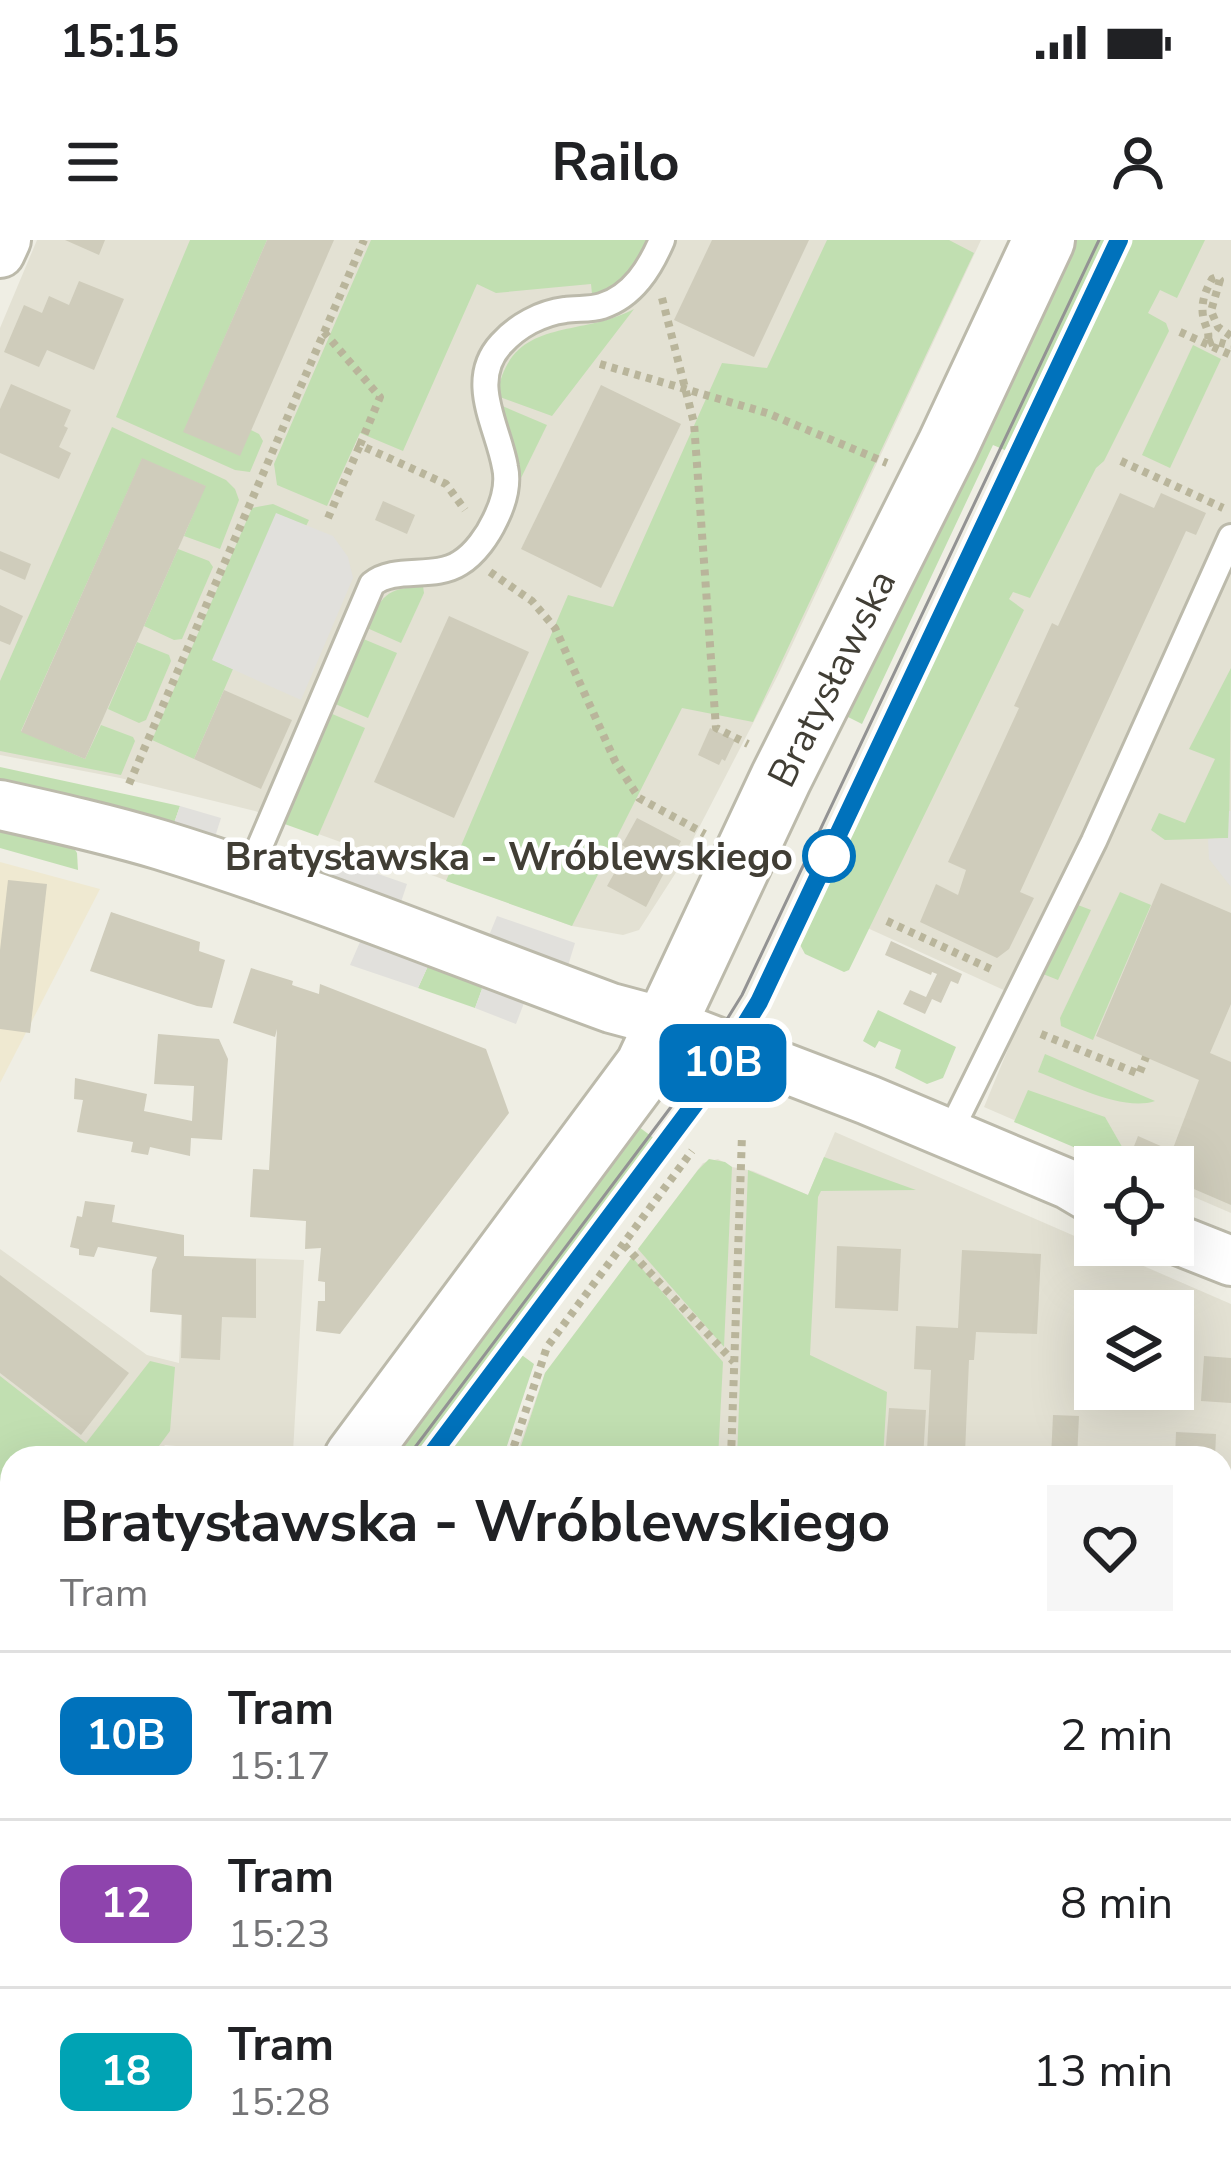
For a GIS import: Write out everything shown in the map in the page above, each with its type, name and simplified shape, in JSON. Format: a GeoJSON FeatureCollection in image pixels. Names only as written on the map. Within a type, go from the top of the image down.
{"type":"FeatureCollection","features":[{"type":"Feature","properties":{"kind":"street"},"geometry":{"type":"LineString","coordinates":[[0,253],[6,240]]}},
{"type":"Feature","properties":{"kind":"street","name":"Bratysławska"},"geometry":{"type":"LineString","coordinates":[[364,1446],[646,1066],[781,778],[948,445],[1041,241]]}},
{"type":"Feature","properties":{"kind":"street"},"geometry":{"type":"LineString","coordinates":[[0,805],[118,833],[248,874],[611,1008],[668,1023],[868,1100],[1074,1187]]}},
{"type":"Feature","properties":{"kind":"street"},"geometry":{"type":"LineString","coordinates":[[1194,1247],[1231,1262]]}},
{"type":"Feature","properties":{"kind":"lane"},"geometry":{"type":"LineString","coordinates":[[248,874],[372,584],[387,576],[431,572],[460,563],[485,537],[503,503],[506,470],[488,407],[484,377],[488,363],[503,341],[535,319],[604,305],[622,295],[649,270],[662,240]]}},
{"type":"Feature","properties":{"kind":"lane"},"geometry":{"type":"LineString","coordinates":[[949,1134],[1094,841],[1231,537]]}},
{"type":"Feature","properties":{"kind":"path"},"geometry":{"type":"LineString","coordinates":[[129,784],[364,240]]}},
{"type":"Feature","properties":{"kind":"path"},"geometry":{"type":"LineString","coordinates":[[1207,344],[1210,334],[1203,298],[1217,277],[1211,311],[1219,327],[1231,336]]}},
{"type":"Feature","properties":{"kind":"path"},"geometry":{"type":"LineString","coordinates":[[662,298],[694,423],[716,728],[755,748]]}},
{"type":"Feature","properties":{"kind":"path"},"geometry":{"type":"LineString","coordinates":[[324,332],[380,397],[328,518]]}},
{"type":"Feature","properties":{"kind":"path"},"geometry":{"type":"LineString","coordinates":[[1180,332],[1231,350]]}},
{"type":"Feature","properties":{"kind":"path"},"geometry":{"type":"LineString","coordinates":[[600,364],[767,413],[888,464]]}},
{"type":"Feature","properties":{"kind":"path"},"geometry":{"type":"LineString","coordinates":[[360,445],[446,484],[485,537]]}},
{"type":"Feature","properties":{"kind":"path"},"geometry":{"type":"LineString","coordinates":[[1121,461],[1231,512]]}},
{"type":"Feature","properties":{"kind":"path"},"geometry":{"type":"LineString","coordinates":[[487,570],[532,601],[555,628],[615,761],[639,798],[712,837]]}},
{"type":"Feature","properties":{"kind":"path"},"geometry":{"type":"LineString","coordinates":[[887,921],[1023,984]]}},
{"type":"Feature","properties":{"kind":"path"},"geometry":{"type":"LineString","coordinates":[[1041,1034],[1139,1074],[1146,1057]]}},
{"type":"Feature","properties":{"kind":"path"},"geometry":{"type":"LineString","coordinates":[[731,1446],[742,1135]]}},
{"type":"Feature","properties":{"kind":"path"},"geometry":{"type":"LineString","coordinates":[[514,1446],[547,1347],[692,1150]]}},
{"type":"Feature","properties":{"kind":"path"},"geometry":{"type":"LineString","coordinates":[[624,1244],[734,1363]]}},
{"type":"Feature","properties":{"kind":"shaded area"},"geometry":{"type":"Polygon","coordinates":[[[37,240],[981,240],[778,675],[675,874],[639,930],[623,935],[572,926],[255,811],[0,755],[0,328],[37,240]]]}},
{"type":"Feature","properties":{"kind":"shaded area"},"geometry":{"type":"Polygon","coordinates":[[[1175,240],[1231,240],[1231,1213],[1194,1197],[1194,1146],[1074,1146],[984,1107],[1028,1001],[852,921],[1175,240]]]}},
{"type":"Feature","properties":{"kind":"shaded area"},"geometry":{"type":"Polygon","coordinates":[[[276,513],[333,536],[348,557],[353,578],[301,700],[212,660],[276,513]]]}},
{"type":"Feature","properties":{"kind":"shaded area"},"geometry":{"type":"Polygon","coordinates":[[[180,806],[221,818],[214,840],[173,826],[180,806]]]}},
{"type":"Feature","properties":{"kind":"shaded area"},"geometry":{"type":"Polygon","coordinates":[[[1229,811],[1231,887],[1209,859],[1208,839],[1228,838],[1229,811]]]}},
{"type":"Feature","properties":{"kind":"shaded area"},"geometry":{"type":"Polygon","coordinates":[[[301,847],[407,884],[400,905],[293,867],[301,847]]]}},
{"type":"Feature","properties":{"kind":"shaded area"},"geometry":{"type":"Polygon","coordinates":[[[0,862],[100,889],[0,1083],[0,862]]]}},
{"type":"Feature","properties":{"kind":"shaded area"},"geometry":{"type":"Polygon","coordinates":[[[497,916],[575,943],[566,972],[488,938],[497,916]]]}},
{"type":"Feature","properties":{"kind":"shaded area"},"geometry":{"type":"Polygon","coordinates":[[[356,934],[438,962],[428,966],[418,988],[350,965],[360,942],[356,934]]]}},
{"type":"Feature","properties":{"kind":"shaded area"},"geometry":{"type":"Polygon","coordinates":[[[479,981],[533,999],[524,1003],[516,1024],[475,1008],[482,989],[479,981]]]}},
{"type":"Feature","properties":{"kind":"shaded area"},"geometry":{"type":"Polygon","coordinates":[[[835,1132],[1074,1236],[1074,1266],[1144,1266],[1231,1304],[1231,1446],[519,1446],[545,1373],[703,1163],[718,1159],[808,1195],[835,1132]]]}},
{"type":"Feature","properties":{"kind":"shaded area"},"geometry":{"type":"Polygon","coordinates":[[[0,1249],[147,1355],[179,1363],[184,1256],[304,1260],[293,1446],[0,1446],[0,1249]]]}},
{"type":"Feature","properties":{"kind":"green space"},"geometry":{"type":"Polygon","coordinates":[[[190,240],[267,240],[184,431],[251,430],[259,434],[263,441],[250,472],[235,470],[116,417],[190,240]]]}},
{"type":"Feature","properties":{"kind":"green space"},"geometry":{"type":"Polygon","coordinates":[[[371,240],[647,240],[627,275],[592,294],[591,284],[496,293],[477,284],[403,451],[360,433],[327,506],[277,485],[274,464],[371,240]]]}},
{"type":"Feature","properties":{"kind":"green space"},"geometry":{"type":"Polygon","coordinates":[[[827,240],[949,240],[974,253],[753,722],[682,708],[572,926],[446,881],[568,595],[613,607],[722,363],[767,368],[827,240]]]}},
{"type":"Feature","properties":{"kind":"green space"},"geometry":{"type":"Polygon","coordinates":[[[1071,240],[1205,240],[1177,298],[1160,290],[1148,313],[1166,323],[1169,331],[1030,598],[1013,592],[1009,599],[1024,610],[844,972],[805,954],[798,941],[1023,458],[993,445],[862,724],[844,715],[1071,240]]]}},
{"type":"Feature","properties":{"kind":"green space"},"geometry":{"type":"Polygon","coordinates":[[[634,309],[552,416],[497,396],[504,370],[531,341],[634,309]]]}},
{"type":"Feature","properties":{"kind":"green space"},"geometry":{"type":"Polygon","coordinates":[[[1193,345],[1221,359],[1170,468],[1142,455],[1193,345]]]}},
{"type":"Feature","properties":{"kind":"green space"},"geometry":{"type":"Polygon","coordinates":[[[500,405],[547,425],[521,478],[500,405]]]}},
{"type":"Feature","properties":{"kind":"green space"},"geometry":{"type":"Polygon","coordinates":[[[112,427],[226,480],[239,500],[220,549],[184,536],[205,486],[142,459],[21,731],[85,759],[101,725],[133,737],[121,775],[0,751],[0,681],[112,427]]]}},
{"type":"Feature","properties":{"kind":"green space"},"geometry":{"type":"Polygon","coordinates":[[[273,504],[309,520],[306,526],[277,514],[213,660],[233,669],[194,759],[152,740],[252,508],[273,504]]]}},
{"type":"Feature","properties":{"kind":"green space"},"geometry":{"type":"Polygon","coordinates":[[[178,549],[213,567],[182,639],[174,640],[144,626],[178,549]]]}},
{"type":"Feature","properties":{"kind":"green space"},"geometry":{"type":"Polygon","coordinates":[[[423,586],[401,643],[367,628],[386,596],[423,586]]]}},
{"type":"Feature","properties":{"kind":"green space"},"geometry":{"type":"Polygon","coordinates":[[[361,638],[397,653],[368,718],[333,703],[361,638]]]}},
{"type":"Feature","properties":{"kind":"green space"},"geometry":{"type":"Polygon","coordinates":[[[137,642],[169,655],[171,661],[146,720],[139,723],[108,709],[137,642]]]}},
{"type":"Feature","properties":{"kind":"green space"},"geometry":{"type":"Polygon","coordinates":[[[1231,668],[1229,838],[1165,840],[1151,830],[1159,813],[1185,823],[1215,759],[1189,749],[1231,668]]]}},
{"type":"Feature","properties":{"kind":"green space"},"geometry":{"type":"Polygon","coordinates":[[[330,713],[365,728],[318,836],[279,822],[330,713]]]}},
{"type":"Feature","properties":{"kind":"green space"},"geometry":{"type":"Polygon","coordinates":[[[0,767],[180,806],[173,826],[0,788],[0,767]]]}},
{"type":"Feature","properties":{"kind":"green space"},"geometry":{"type":"Polygon","coordinates":[[[0,824],[72,845],[78,870],[0,848],[0,824]]]}},
{"type":"Feature","properties":{"kind":"green space"},"geometry":{"type":"Polygon","coordinates":[[[1120,892],[1151,905],[1093,1040],[1061,1026],[1060,1018],[1120,892]]]}},
{"type":"Feature","properties":{"kind":"green space"},"geometry":{"type":"Polygon","coordinates":[[[1078,905],[1091,910],[1058,980],[1043,974],[1078,905]]]}},
{"type":"Feature","properties":{"kind":"green space"},"geometry":{"type":"Polygon","coordinates":[[[438,962],[479,981],[482,989],[475,1008],[418,988],[428,966],[438,962]]]}},
{"type":"Feature","properties":{"kind":"green space"},"geometry":{"type":"Polygon","coordinates":[[[878,1010],[956,1047],[943,1078],[927,1084],[895,1068],[901,1050],[879,1041],[875,1048],[863,1041],[878,1010]]]}},
{"type":"Feature","properties":{"kind":"green space"},"geometry":{"type":"Polygon","coordinates":[[[1045,1054],[1155,1101],[1112,1100],[1038,1072],[1045,1054]]]}},
{"type":"Feature","properties":{"kind":"green space"},"geometry":{"type":"Polygon","coordinates":[[[1028,1090],[1105,1117],[1122,1146],[1074,1147],[1014,1122],[1028,1090]]]}},
{"type":"Feature","properties":{"kind":"green space"},"geometry":{"type":"Polygon","coordinates":[[[635,1124],[671,1151],[519,1353],[534,1364],[507,1446],[392,1446],[635,1124]]]}},
{"type":"Feature","properties":{"kind":"green space"},"geometry":{"type":"Polygon","coordinates":[[[824,1157],[916,1190],[821,1191],[818,1197],[810,1355],[887,1392],[884,1446],[737,1446],[748,1170],[808,1195],[824,1157]]]}},
{"type":"Feature","properties":{"kind":"green space"},"geometry":{"type":"Polygon","coordinates":[[[709,1159],[732,1167],[724,1347],[638,1249],[709,1159]]]}},
{"type":"Feature","properties":{"kind":"green space"},"geometry":{"type":"Polygon","coordinates":[[[632,1257],[723,1362],[719,1446],[521,1446],[545,1373],[632,1257]]]}},
{"type":"Feature","properties":{"kind":"green space"},"geometry":{"type":"Polygon","coordinates":[[[150,1361],[175,1367],[170,1431],[159,1446],[0,1446],[0,1376],[86,1443],[150,1361]]]}},
{"type":"Feature","properties":{"kind":"building"},"geometry":{"type":"Polygon","coordinates":[[[65,240],[105,240],[99,255],[65,240]]]}},
{"type":"Feature","properties":{"kind":"building"},"geometry":{"type":"Polygon","coordinates":[[[267,240],[334,240],[240,456],[183,432],[267,240]]]}},
{"type":"Feature","properties":{"kind":"building"},"geometry":{"type":"Polygon","coordinates":[[[712,240],[809,240],[754,357],[674,320],[712,240]]]}},
{"type":"Feature","properties":{"kind":"building"},"geometry":{"type":"Polygon","coordinates":[[[79,281],[124,299],[94,370],[47,350],[39,367],[4,352],[24,305],[42,313],[49,296],[69,305],[79,281]]]}},
{"type":"Feature","properties":{"kind":"building"},"geometry":{"type":"Polygon","coordinates":[[[11,384],[71,410],[59,447],[71,453],[59,479],[0,453],[0,409],[11,384]]]}},
{"type":"Feature","properties":{"kind":"building"},"geometry":{"type":"Polygon","coordinates":[[[601,385],[681,424],[601,588],[521,549],[601,385]]]}},
{"type":"Feature","properties":{"kind":"building"},"geometry":{"type":"Polygon","coordinates":[[[142,458],[206,486],[85,759],[21,732],[142,458]]]}},
{"type":"Feature","properties":{"kind":"building"},"geometry":{"type":"Polygon","coordinates":[[[1120,493],[1154,508],[1161,493],[1206,513],[1196,535],[1186,531],[1020,892],[1034,898],[1009,949],[997,958],[920,922],[936,884],[958,895],[966,870],[948,862],[1019,708],[1014,706],[1052,623],[1058,626],[1120,493]]]}},
{"type":"Feature","properties":{"kind":"building"},"geometry":{"type":"Polygon","coordinates":[[[383,501],[415,515],[407,534],[375,520],[383,501]]]}},
{"type":"Feature","properties":{"kind":"building"},"geometry":{"type":"Polygon","coordinates":[[[0,551],[31,564],[25,580],[0,569],[0,551]]]}},
{"type":"Feature","properties":{"kind":"building"},"geometry":{"type":"Polygon","coordinates":[[[0,605],[23,616],[10,645],[0,641],[0,605]]]}},
{"type":"Feature","properties":{"kind":"building"},"geometry":{"type":"Polygon","coordinates":[[[449,616],[529,652],[454,818],[374,782],[449,616]]]}},
{"type":"Feature","properties":{"kind":"building"},"geometry":{"type":"Polygon","coordinates":[[[224,690],[292,720],[261,789],[194,759],[224,690]]]}},
{"type":"Feature","properties":{"kind":"building"},"geometry":{"type":"Polygon","coordinates":[[[710,728],[735,740],[719,765],[698,755],[710,728]]]}},
{"type":"Feature","properties":{"kind":"building"},"geometry":{"type":"Polygon","coordinates":[[[637,818],[681,841],[646,907],[607,886],[628,849],[622,845],[637,818]]]}},
{"type":"Feature","properties":{"kind":"building"},"geometry":{"type":"Polygon","coordinates":[[[8,880],[47,884],[30,1033],[0,1029],[0,950],[8,880]]]}},
{"type":"Feature","properties":{"kind":"building"},"geometry":{"type":"Polygon","coordinates":[[[1161,883],[1231,913],[1231,1004],[1210,1053],[1231,1062],[1231,1205],[1194,1189],[1194,1146],[1174,1146],[1199,1080],[1096,1036],[1161,883]]]}},
{"type":"Feature","properties":{"kind":"building"},"geometry":{"type":"Polygon","coordinates":[[[111,912],[200,942],[199,951],[225,960],[212,1008],[90,971],[111,912]]]}},
{"type":"Feature","properties":{"kind":"building"},"geometry":{"type":"Polygon","coordinates":[[[891,941],[962,974],[958,984],[951,981],[941,1003],[932,999],[925,1014],[903,1004],[910,990],[926,997],[937,974],[885,955],[891,941]]]}},
{"type":"Feature","properties":{"kind":"building"},"geometry":{"type":"Polygon","coordinates":[[[251,968],[319,994],[320,984],[486,1049],[509,1113],[340,1334],[316,1331],[325,1282],[318,1281],[321,1248],[305,1249],[306,1221],[250,1217],[253,1169],[269,1170],[277,1029],[275,1037],[233,1023],[251,968]]]}},
{"type":"Feature","properties":{"kind":"building"},"geometry":{"type":"Polygon","coordinates":[[[158,1034],[219,1039],[228,1059],[222,1140],[191,1138],[190,1156],[150,1147],[148,1155],[131,1152],[133,1142],[77,1132],[83,1100],[74,1099],[75,1078],[147,1094],[144,1111],[192,1121],[194,1086],[154,1084],[158,1034]]]}},
{"type":"Feature","properties":{"kind":"building"},"geometry":{"type":"Polygon","coordinates":[[[1138,1136],[1161,1146],[1134,1146],[1138,1136]]]}},
{"type":"Feature","properties":{"kind":"building"},"geometry":{"type":"Polygon","coordinates":[[[85,1201],[115,1205],[112,1222],[184,1235],[184,1256],[256,1259],[256,1318],[222,1317],[220,1360],[181,1358],[182,1315],[150,1312],[157,1257],[98,1247],[94,1257],[79,1255],[79,1249],[70,1247],[85,1201]]]}},
{"type":"Feature","properties":{"kind":"building"},"geometry":{"type":"Polygon","coordinates":[[[837,1246],[901,1249],[898,1311],[835,1308],[837,1246]]]}},
{"type":"Feature","properties":{"kind":"building"},"geometry":{"type":"Polygon","coordinates":[[[962,1250],[1041,1254],[1037,1334],[976,1332],[974,1360],[969,1360],[965,1446],[927,1446],[931,1370],[914,1369],[916,1326],[958,1328],[962,1250]]]}},
{"type":"Feature","properties":{"kind":"building"},"geometry":{"type":"Polygon","coordinates":[[[0,1275],[129,1373],[81,1435],[0,1373],[0,1275]]]}},
{"type":"Feature","properties":{"kind":"building"},"geometry":{"type":"Polygon","coordinates":[[[1204,1356],[1231,1358],[1231,1403],[1201,1401],[1204,1356]]]}},
{"type":"Feature","properties":{"kind":"building"},"geometry":{"type":"Polygon","coordinates":[[[889,1408],[926,1410],[924,1446],[886,1446],[889,1408]]]}},
{"type":"Feature","properties":{"kind":"building"},"geometry":{"type":"Polygon","coordinates":[[[1053,1415],[1079,1416],[1078,1446],[1052,1446],[1053,1415]]]}},
{"type":"Feature","properties":{"kind":"building"},"geometry":{"type":"Polygon","coordinates":[[[1176,1432],[1216,1434],[1216,1446],[1175,1446],[1176,1432]]]}},
{"type":"Feature","properties":{"kind":"tram line"},"geometry":{"type":"LineString","coordinates":[[416,1446],[680,1095],[742,995],[1099,240]]}},
{"type":"Feature","properties":{"kind":"tram line"},"geometry":{"type":"LineString","coordinates":[[678,1127],[759,1002],[1119,240]]}},
{"type":"Feature","properties":{"kind":"tram line","name":"10B"},"geometry":{"type":"LineString","coordinates":[[438,1446],[705,1090],[759,1002],[1119,240]]}},
{"type":"Feature","properties":{"kind":"tram line"},"geometry":{"type":"LineString","coordinates":[[438,1446],[465,1410]]}},
{"type":"Feature","properties":{"kind":"place","name":"Bratysławska - Wróblewskiego"},"geometry":{"type":"Point","coordinates":[829,856]}}]}
